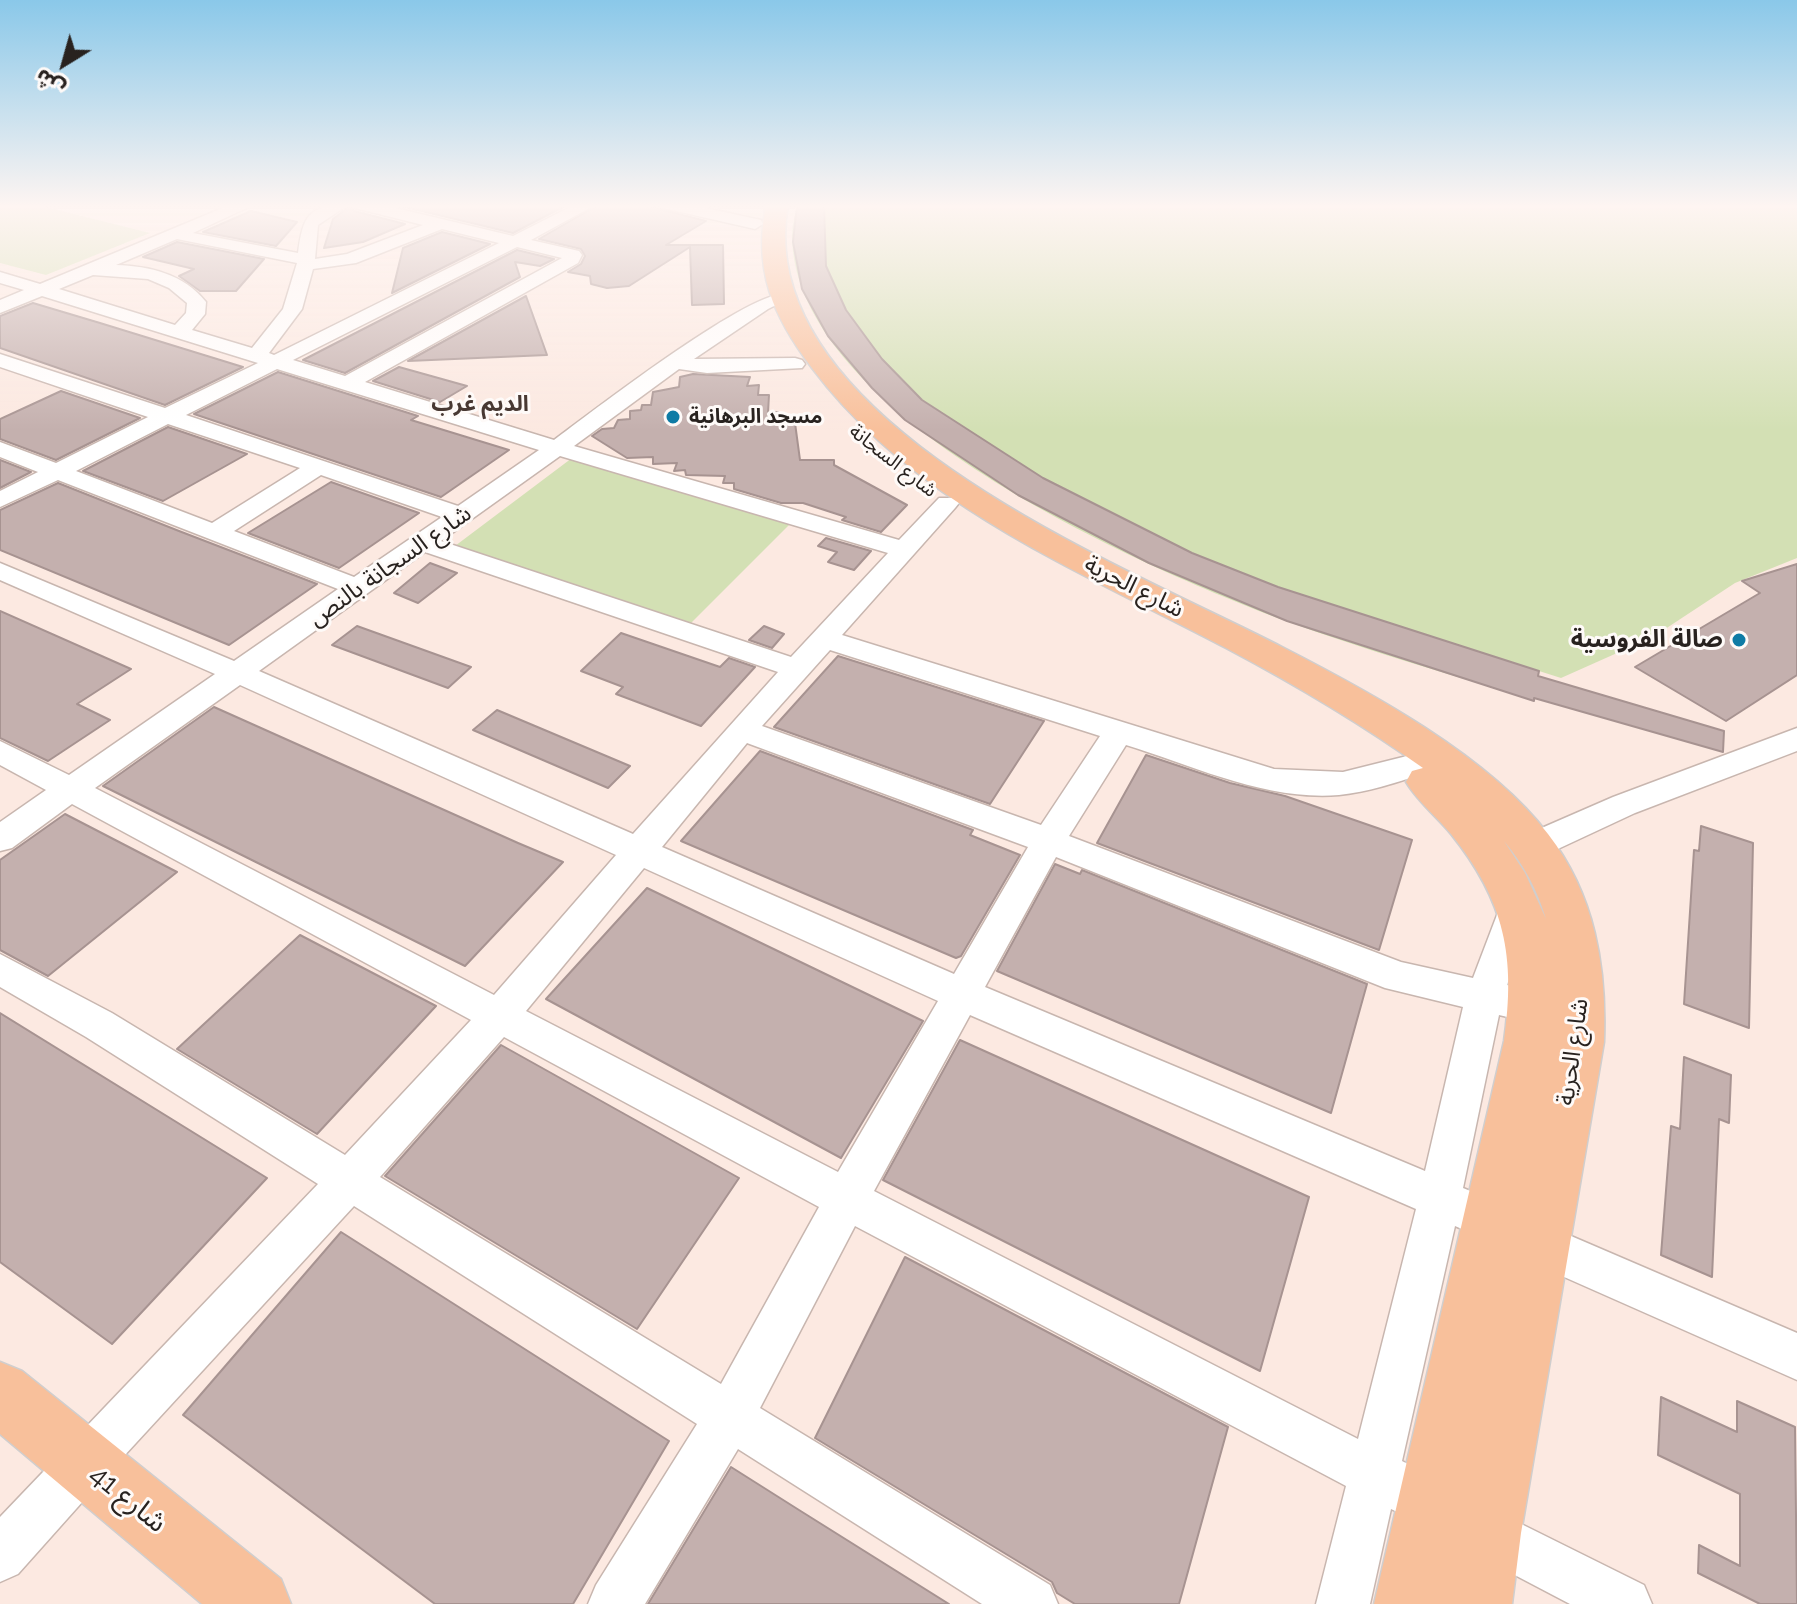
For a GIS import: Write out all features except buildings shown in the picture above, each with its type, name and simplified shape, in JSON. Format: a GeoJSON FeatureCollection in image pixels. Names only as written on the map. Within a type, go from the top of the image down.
{"type":"FeatureCollection","features":[{"type":"Feature","properties":{"kind":"main road","name":"شارع السجانة"},"geometry":{"type":"LineString","coordinates":[[760,280],[795,364],[829,408],[851,429],[947,503],[1035,546]]}},
{"type":"Feature","properties":{"kind":"main road","name":"شارع السجانة"},"geometry":{"type":"LineString","coordinates":[[771,280],[771,302],[864,415],[892,440],[1035,546]]}},
{"type":"Feature","properties":{"kind":"main road","name":"شارع الحرية"},"geometry":{"type":"LineString","coordinates":[[1035,546],[1299,691],[1411,766],[1464,817],[1510,884],[1533,958],[1533,1007],[1492,1221],[1409,1604]]}},
{"type":"Feature","properties":{"kind":"main road","name":"شارع الحرية"},"geometry":{"type":"LineString","coordinates":[[1035,546],[1266,653],[1377,717],[1452,769],[1533,846],[1571,922],[1582,974],[1581,1018],[1543,1246],[1487,1533],[1477,1604]]}},
{"type":"Feature","properties":{"kind":"main road","name":"شارع 41"},"geometry":{"type":"LineString","coordinates":[[0,1393],[256,1604]]}},
{"type":"Feature","properties":{"kind":"street"},"geometry":{"type":"LineString","coordinates":[[9,280],[557,448],[903,549]]}},
{"type":"Feature","properties":{"kind":"street"},"geometry":{"type":"LineString","coordinates":[[0,307],[67,280]]}},
{"type":"Feature","properties":{"kind":"street"},"geometry":{"type":"LineString","coordinates":[[172,280],[197,302],[195,314],[179,332]]}},
{"type":"Feature","properties":{"kind":"street"},"geometry":{"type":"LineString","coordinates":[[267,359],[294,310],[302,280]]}},
{"type":"Feature","properties":{"kind":"street"},"geometry":{"type":"LineString","coordinates":[[0,500],[165,416],[267,359],[442,280]]}},
{"type":"Feature","properties":{"kind":"street"},"geometry":{"type":"LineString","coordinates":[[347,384],[535,280]]}},
{"type":"Feature","properties":{"kind":"street"},"geometry":{"type":"LineString","coordinates":[[409,297],[474,314]]}},
{"type":"Feature","properties":{"kind":"street","name":"شارع السجانة بالنص"},"geometry":{"type":"LineString","coordinates":[[0,839],[676,362],[771,302]]}},
{"type":"Feature","properties":{"kind":"street"},"geometry":{"type":"LineString","coordinates":[[0,360],[461,515]]}},
{"type":"Feature","properties":{"kind":"street"},"geometry":{"type":"LineString","coordinates":[[676,362],[707,367],[795,364]]}},
{"type":"Feature","properties":{"kind":"street"},"geometry":{"type":"LineString","coordinates":[[0,379],[24,368]]}},
{"type":"Feature","properties":{"kind":"street"},"geometry":{"type":"LineString","coordinates":[[0,449],[358,588]]}},
{"type":"Feature","properties":{"kind":"street"},"geometry":{"type":"LineString","coordinates":[[215,532],[318,467]]}},
{"type":"Feature","properties":{"kind":"street"},"geometry":{"type":"LineString","coordinates":[[0,1556],[499,1016],[741,730],[947,503]]}},
{"type":"Feature","properties":{"kind":"street"},"geometry":{"type":"LineString","coordinates":[[422,543],[799,669]]}},
{"type":"Feature","properties":{"kind":"street"},"geometry":{"type":"LineString","coordinates":[[0,571],[238,673],[961,994],[1492,1221]]}},
{"type":"Feature","properties":{"kind":"street"},"geometry":{"type":"LineString","coordinates":[[825,639],[1273,780],[1320,787],[1363,782],[1411,766]]}},
{"type":"Feature","properties":{"kind":"street"},"geometry":{"type":"LineString","coordinates":[[741,730],[1048,841],[1398,977],[1581,1018]]}},
{"type":"Feature","properties":{"kind":"street"},"geometry":{"type":"LineString","coordinates":[[615,1604],[730,1416],[846,1199],[1048,841],[1118,733]]}},
{"type":"Feature","properties":{"kind":"street"},"geometry":{"type":"LineString","coordinates":[[1533,846],[1624,805],[1797,739]]}},
{"type":"Feature","properties":{"kind":"street"},"geometry":{"type":"LineString","coordinates":[[0,752],[846,1199],[1431,1503]]}},
{"type":"Feature","properties":{"kind":"street"},"geometry":{"type":"LineString","coordinates":[[1343,1604],[1440,1198],[1484,998],[1517,904]]}},
{"type":"Feature","properties":{"kind":"street"},"geometry":{"type":"LineString","coordinates":[[0,969],[99,1025],[1031,1604]]}},
{"type":"Feature","properties":{"kind":"street"},"geometry":{"type":"LineString","coordinates":[[1543,1246],[1797,1357]]}},
{"type":"Feature","properties":{"kind":"street"},"geometry":{"type":"LineString","coordinates":[[1487,1533],[1625,1604]]}},
{"type":"Feature","properties":{"kind":"green space"},"geometry":{"type":"Polygon","coordinates":[[[802,280],[1797,280],[1797,558],[1735,583],[1653,637],[1561,678],[1539,671],[1534,701],[1286,621],[1148,564],[1067,523],[985,476],[911,422],[849,364],[807,301],[802,280]]]}},
{"type":"Feature","properties":{"kind":"green space"},"geometry":{"type":"Polygon","coordinates":[[[572,458],[793,521],[687,627],[451,549],[572,458]]]}},
{"type":"Feature","properties":{"kind":"place","name":"مسجد البرهانية"},"geometry":{"type":"Point","coordinates":[673,417]}},
{"type":"Feature","properties":{"kind":"place","name":"صالة الفروسية"},"geometry":{"type":"Point","coordinates":[1739,640]}},
{"type":"Feature","properties":{"kind":"district","name":"الديم غرب"},"geometry":{"type":"Point","coordinates":[480,404]}}]}
